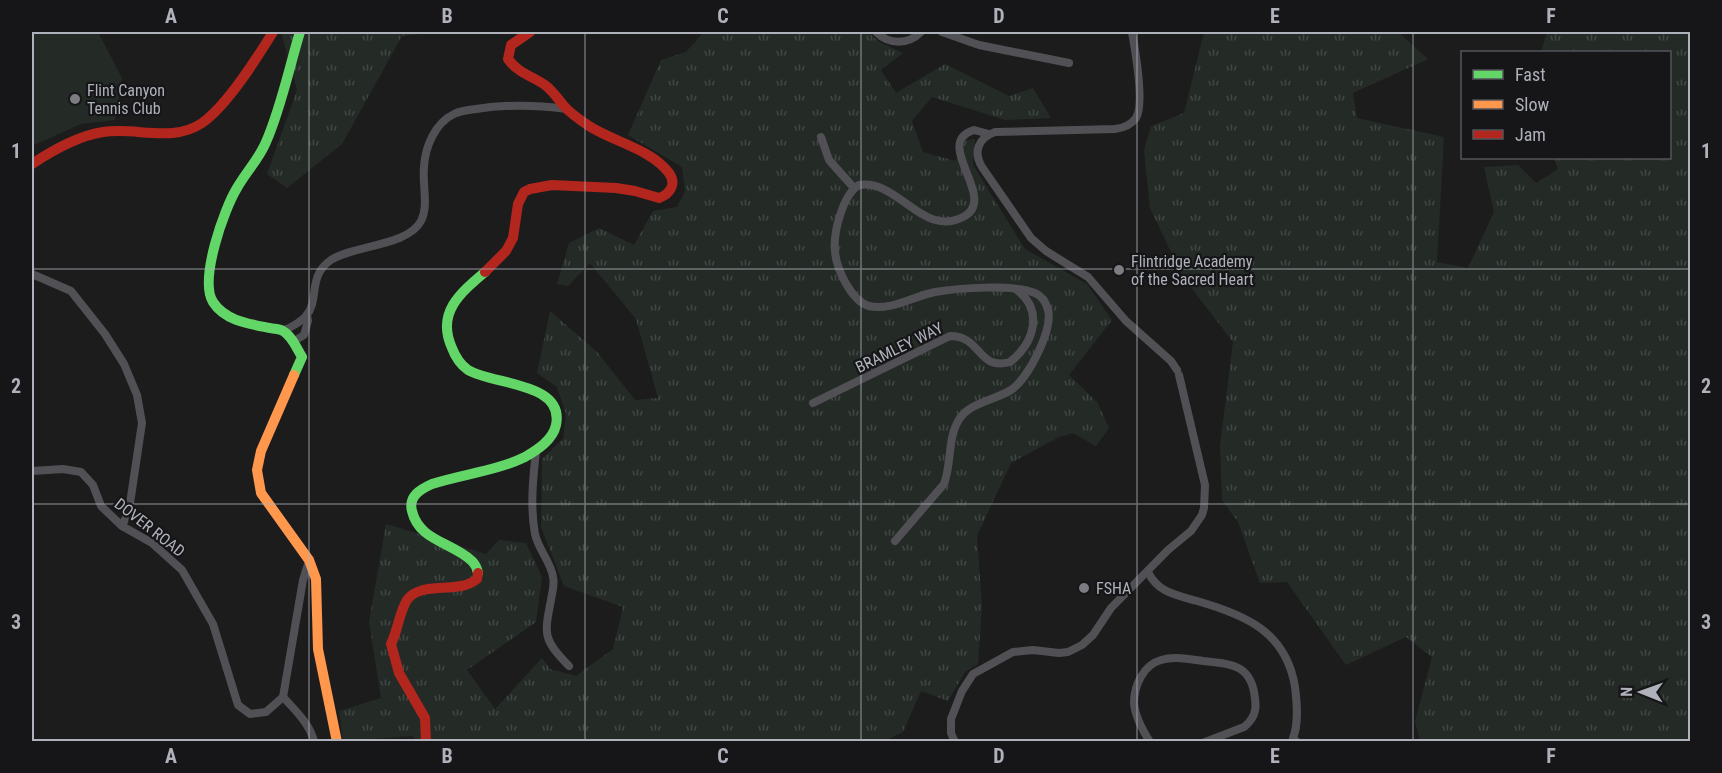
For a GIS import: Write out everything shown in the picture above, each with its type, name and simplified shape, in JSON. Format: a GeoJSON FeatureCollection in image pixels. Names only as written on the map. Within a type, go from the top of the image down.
{"type":"FeatureCollection","features":[{"type":"Feature","properties":{"kind":"street"},"geometry":{"type":"LineString","coordinates":[[32,164],[50,151],[103,132],[172,133],[202,123],[216,110],[273,32]]}},
{"type":"Feature","properties":{"kind":"street"},"geometry":{"type":"LineString","coordinates":[[300,32],[267,140],[258,159],[237,188],[222,219],[210,269],[211,299],[218,309],[228,316],[243,322],[283,331],[302,357],[261,451],[257,470],[261,493],[309,560],[316,579],[318,649],[337,741]]}},
{"type":"Feature","properties":{"kind":"street"},"geometry":{"type":"LineString","coordinates":[[426,741],[425,718],[399,673],[391,644],[398,630],[408,597],[416,591],[429,588],[464,587],[472,584],[477,578],[478,571],[470,559],[435,540],[422,529],[411,512],[414,495],[423,488],[518,460],[536,451],[556,427],[557,417],[554,405],[545,397],[532,390],[477,375],[458,360],[450,345],[447,332],[448,316],[452,304],[459,294],[504,256],[516,231],[521,194],[528,190],[554,185],[621,188],[659,198],[671,191],[673,183],[670,175],[645,155],[597,131],[567,109],[547,86],[512,66],[508,59],[511,45],[530,32]]}},
{"type":"Feature","properties":{"kind":"street"},"geometry":{"type":"LineString","coordinates":[[876,32],[882,38],[898,42],[912,39],[921,32]]}},
{"type":"Feature","properties":{"kind":"street"},"geometry":{"type":"LineString","coordinates":[[942,32],[979,45],[1069,63]]}},
{"type":"Feature","properties":{"kind":"street"},"geometry":{"type":"LineString","coordinates":[[895,541],[944,484],[955,429],[964,414],[970,408],[1017,385],[1040,347],[1049,324],[1049,316],[1046,303],[1036,294],[1016,290],[955,289],[934,292],[886,306],[876,307],[861,303],[851,292],[838,265],[834,248],[845,201],[854,188],[864,184],[880,186],[927,218],[945,222],[962,218],[973,209],[975,198],[960,154],[961,140],[964,135],[974,130],[989,134],[1115,129],[1128,125],[1137,116],[1140,104],[1132,32]]}},
{"type":"Feature","properties":{"kind":"street"},"geometry":{"type":"LineString","coordinates":[[283,331],[297,324],[307,315],[312,303],[314,284],[322,267],[332,259],[408,234],[422,220],[425,207],[423,174],[427,149],[434,133],[444,121],[454,114],[496,106],[536,105],[567,109]]}},
{"type":"Feature","properties":{"kind":"street"},"geometry":{"type":"LineString","coordinates":[[955,741],[951,733],[951,719],[962,691],[973,674],[998,658],[1015,651],[1033,650],[1059,653],[1075,650],[1082,645],[1093,635],[1111,608],[1168,550],[1191,531],[1204,508],[1205,485],[1178,372],[1171,360],[1126,321],[1088,277],[1046,251],[1031,238],[979,162],[977,149],[982,139],[989,134]]}},
{"type":"Feature","properties":{"kind":"street"},"geometry":{"type":"LineString","coordinates":[[821,137],[829,160],[854,188]]}},
{"type":"Feature","properties":{"kind":"street"},"geometry":{"type":"LineString","coordinates":[[32,274],[71,291],[105,334],[124,364],[137,395],[142,423],[129,510],[122,526]]}},
{"type":"Feature","properties":{"kind":"street","name":"BRAMLEY WAY"},"geometry":{"type":"LineString","coordinates":[[813,403],[950,336],[965,338],[992,363],[1010,362],[1022,350],[1030,337],[1035,318],[1030,303],[1016,290]]}},
{"type":"Feature","properties":{"kind":"street"},"geometry":{"type":"LineString","coordinates":[[293,342],[304,335],[309,321],[307,315]]}},
{"type":"Feature","properties":{"kind":"street"},"geometry":{"type":"LineString","coordinates":[[536,451],[533,496],[535,536],[553,575],[554,585],[545,626],[553,649],[569,666]]}},
{"type":"Feature","properties":{"kind":"street","name":"DOVER ROAD"},"geometry":{"type":"LineString","coordinates":[[32,471],[63,469],[81,472],[93,485],[101,506],[122,526],[152,543],[182,570],[213,624],[238,705],[243,710],[250,714],[266,712],[283,697]]}},
{"type":"Feature","properties":{"kind":"street"},"geometry":{"type":"LineString","coordinates":[[309,560],[303,580],[283,697],[300,717],[314,741]]}},
{"type":"Feature","properties":{"kind":"street"},"geometry":{"type":"LineString","coordinates":[[1148,572],[1156,585],[1168,593],[1244,618],[1269,633],[1283,653],[1293,679],[1297,717],[1296,731],[1292,740]]}},
{"type":"Feature","properties":{"kind":"street"},"geometry":{"type":"LineString","coordinates":[[1150,741],[1134,704],[1137,686],[1149,666],[1160,660],[1174,658],[1233,665],[1245,673],[1252,683],[1256,705],[1248,724],[1205,741]]}},
{"type":"Feature","properties":{"kind":"green space","name":"Flint Canyon Tennis Club"},"geometry":{"type":"Polygon","coordinates":[[[32,32],[98,32],[122,78],[115,120],[81,124],[32,146],[32,32]]]}},
{"type":"Feature","properties":{"kind":"green space"},"geometry":{"type":"Polygon","coordinates":[[[281,32],[438,32],[402,36],[342,144],[287,188],[267,174],[297,90],[281,32]]]}},
{"type":"Feature","properties":{"kind":"green space"},"geometry":{"type":"Polygon","coordinates":[[[704,32],[868,32],[878,41],[903,53],[881,70],[896,93],[945,64],[1009,96],[1033,88],[1051,118],[1005,120],[932,97],[912,121],[923,152],[955,161],[966,140],[975,139],[973,165],[1025,249],[1087,284],[1112,320],[1069,375],[1097,402],[1109,428],[1096,446],[1073,433],[1059,437],[1011,463],[977,536],[982,606],[978,664],[965,672],[948,701],[921,691],[903,732],[883,742],[416,742],[413,736],[343,741],[339,711],[381,698],[369,622],[386,524],[486,554],[499,540],[526,543],[542,577],[536,622],[467,670],[495,709],[542,658],[550,669],[576,676],[613,649],[623,607],[564,586],[541,527],[542,459],[563,439],[566,414],[557,387],[537,373],[550,311],[597,352],[635,400],[658,398],[636,319],[590,263],[568,286],[557,284],[569,243],[599,228],[634,245],[653,211],[677,207],[685,192],[682,167],[628,135],[661,60],[686,52],[704,32]]]}},
{"type":"Feature","properties":{"kind":"green space"},"geometry":{"type":"Polygon","coordinates":[[[1204,32],[1398,32],[1428,59],[1353,93],[1357,118],[1444,137],[1437,262],[1468,268],[1494,212],[1484,167],[1518,165],[1536,183],[1558,169],[1554,159],[1671,159],[1671,51],[1541,51],[1547,32],[1688,32],[1688,67],[1690,68],[1690,741],[1420,741],[1415,721],[1432,657],[1406,637],[1346,665],[1287,582],[1260,583],[1238,522],[1222,500],[1220,446],[1233,342],[1183,277],[1150,208],[1144,151],[1151,126],[1184,113],[1204,32]]]}},
{"type":"Feature","properties":{"kind":"traffic: fast"},"geometry":{"type":"LineString","coordinates":[[294,375],[302,357],[289,336],[282,330],[246,323],[224,314],[213,302],[209,292],[209,278],[220,227],[237,188],[266,142],[300,32]]}},
{"type":"Feature","properties":{"kind":"traffic: fast"},"geometry":{"type":"LineString","coordinates":[[478,573],[472,561],[422,529],[412,511],[414,497],[432,484],[503,466],[525,457],[548,440],[556,425],[556,411],[550,400],[525,387],[468,370],[453,351],[448,336],[449,314],[459,296],[485,272]]}},
{"type":"Feature","properties":{"kind":"traffic: slow"},"geometry":{"type":"LineString","coordinates":[[294,375],[261,451],[257,470],[261,493],[309,560],[316,579],[318,649],[337,742]]}},
{"type":"Feature","properties":{"kind":"traffic: jam"},"geometry":{"type":"LineString","coordinates":[[32,164],[66,144],[93,134],[116,131],[179,132],[202,123],[231,94],[273,32]]}},
{"type":"Feature","properties":{"kind":"traffic: jam"},"geometry":{"type":"LineString","coordinates":[[485,272],[506,251],[513,238],[518,204],[524,192],[530,189],[552,185],[616,188],[659,198],[666,194],[672,185],[669,173],[652,158],[586,124],[570,112],[545,85],[512,64],[508,59],[511,45],[530,32]]}},
{"type":"Feature","properties":{"kind":"traffic: jam"},"geometry":{"type":"LineString","coordinates":[[426,742],[425,718],[399,673],[391,644],[404,605],[413,594],[430,589],[469,584],[477,579],[478,573]]}},
{"type":"Feature","properties":{"kind":"place","name":"Flint Canyon Tennis Club"},"geometry":{"type":"Point","coordinates":[75,99]}},
{"type":"Feature","properties":{"kind":"place","name":"Flintridge Academy of the Sacred Heart"},"geometry":{"type":"Point","coordinates":[1119,270]}},
{"type":"Feature","properties":{"kind":"place","name":"FSHA"},"geometry":{"type":"Point","coordinates":[1084,588]}}]}
